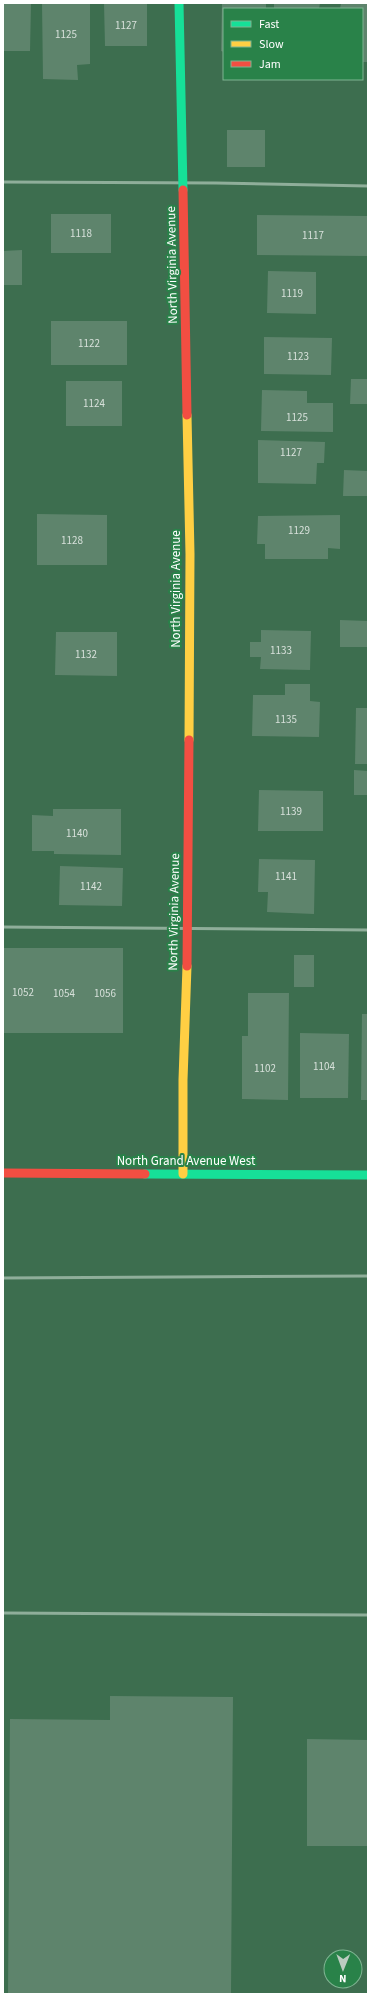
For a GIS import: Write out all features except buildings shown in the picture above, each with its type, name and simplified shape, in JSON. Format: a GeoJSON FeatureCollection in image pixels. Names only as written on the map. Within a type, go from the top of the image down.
{"type":"FeatureCollection","features":[{"type":"Feature","properties":{"kind":"street","name":"North Virginia Avenue"},"geometry":{"type":"LineString","coordinates":[[179,3],[190,554],[188,928],[183,1080],[182,1174]]}},
{"type":"Feature","properties":{"kind":"street","name":"North Grand Avenue West"},"geometry":{"type":"LineString","coordinates":[[3,1173],[368,1175]]}},
{"type":"Feature","properties":{"kind":"lane"},"geometry":{"type":"LineString","coordinates":[[3,182],[368,186]]}},
{"type":"Feature","properties":{"kind":"lane"},"geometry":{"type":"LineString","coordinates":[[3,927],[368,930]]}},
{"type":"Feature","properties":{"kind":"lane"},"geometry":{"type":"LineString","coordinates":[[3,1278],[368,1276]]}},
{"type":"Feature","properties":{"kind":"lane"},"geometry":{"type":"LineString","coordinates":[[3,1613],[368,1614]]}},
{"type":"Feature","properties":{"kind":"traffic: fast"},"geometry":{"type":"LineString","coordinates":[[179,3],[183,190]]}},
{"type":"Feature","properties":{"kind":"traffic: fast"},"geometry":{"type":"LineString","coordinates":[[145,1174],[368,1175]]}},
{"type":"Feature","properties":{"kind":"traffic: slow"},"geometry":{"type":"LineString","coordinates":[[187,415],[190,554],[189,740]]}},
{"type":"Feature","properties":{"kind":"traffic: slow"},"geometry":{"type":"LineString","coordinates":[[183,1174],[183,1080],[187,966]]}},
{"type":"Feature","properties":{"kind":"traffic: jam"},"geometry":{"type":"LineString","coordinates":[[183,190],[187,415]]}},
{"type":"Feature","properties":{"kind":"traffic: jam"},"geometry":{"type":"LineString","coordinates":[[187,966],[189,740]]}},
{"type":"Feature","properties":{"kind":"traffic: jam"},"geometry":{"type":"LineString","coordinates":[[3,1173],[145,1174]]}}]}
